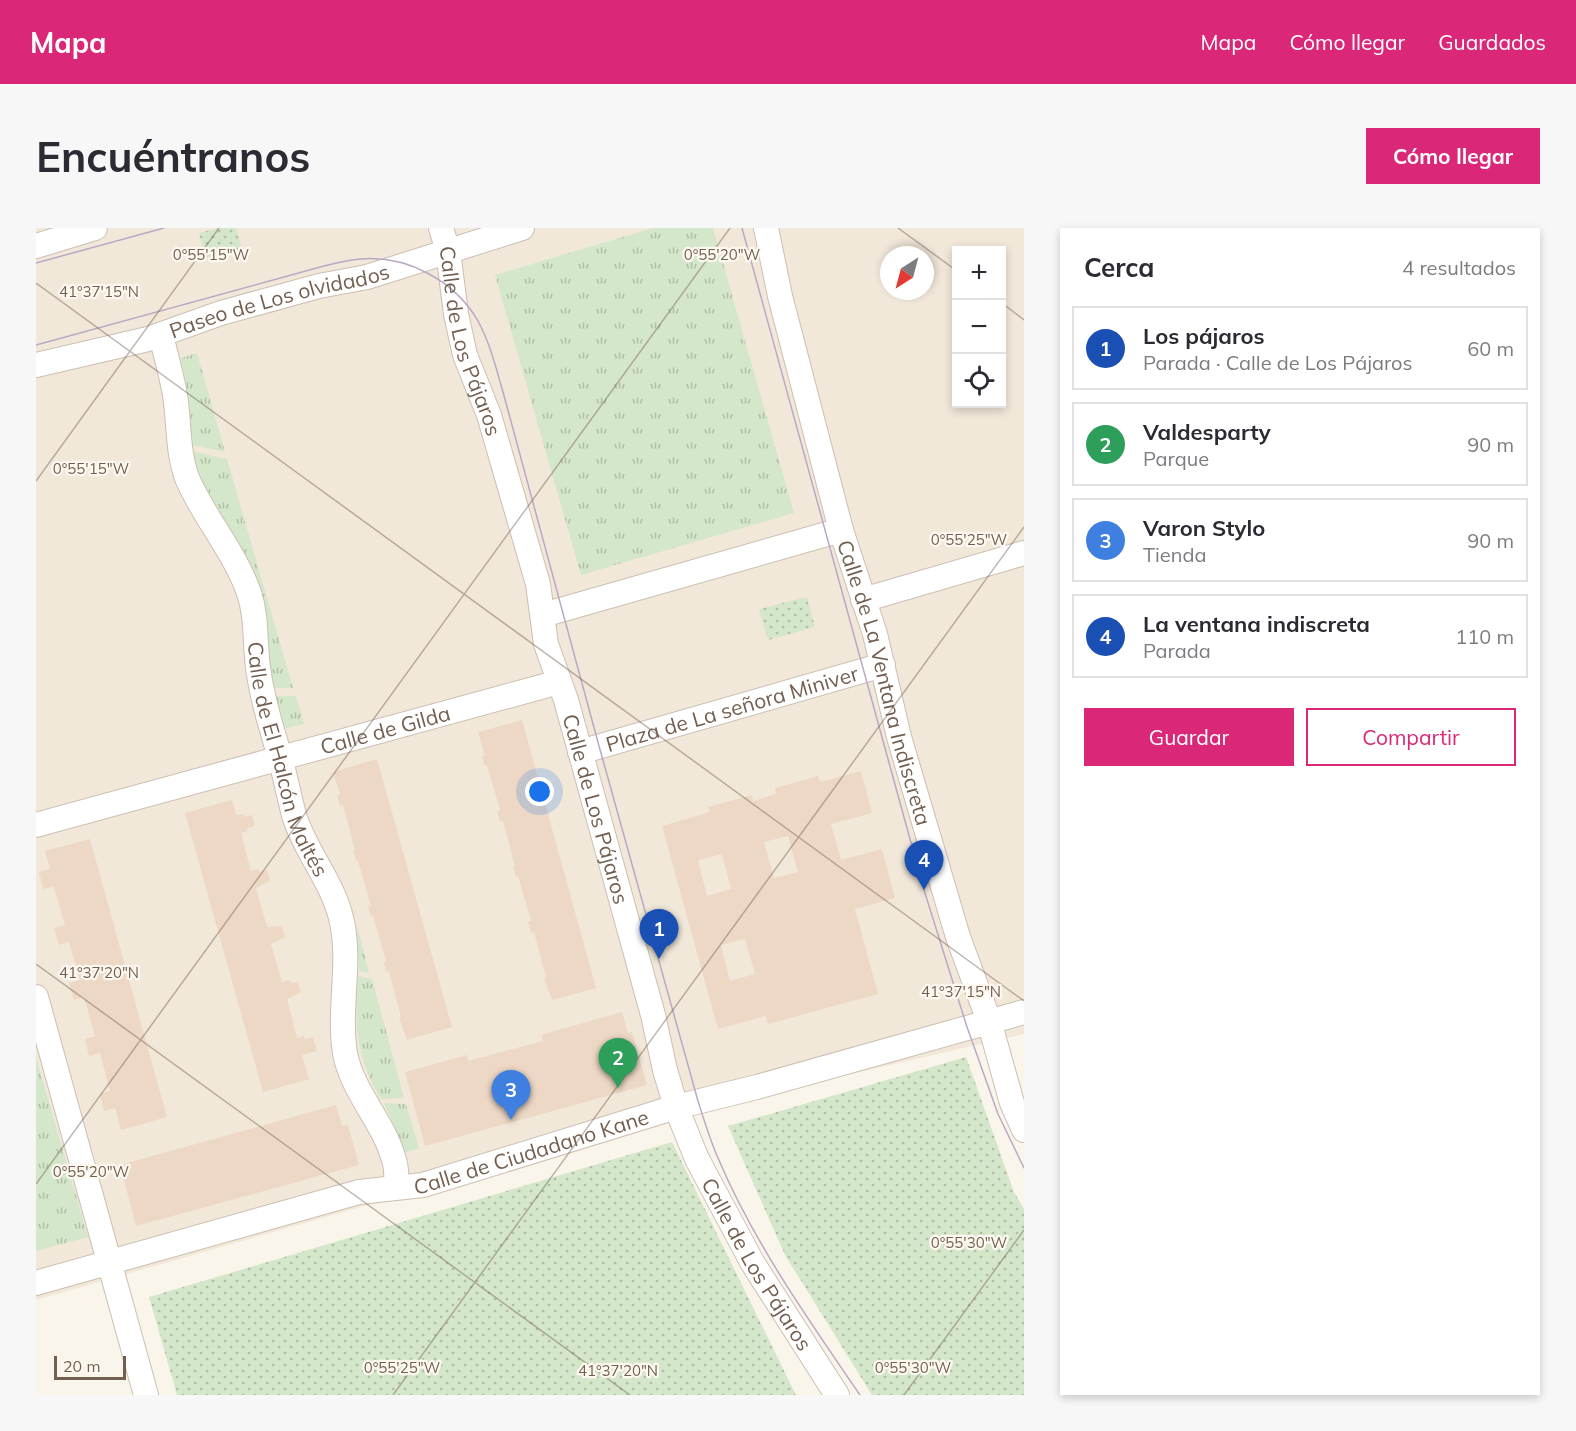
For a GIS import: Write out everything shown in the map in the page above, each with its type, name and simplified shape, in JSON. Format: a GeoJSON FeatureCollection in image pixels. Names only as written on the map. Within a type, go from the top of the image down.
{"type":"FeatureCollection","features":[{"type":"Feature","properties":{"kind":"street"},"geometry":{"type":"LineString","coordinates":[[36,246],[95,228]]}},
{"type":"Feature","properties":{"kind":"street","name":"Calle de Los Pájaros"},"geometry":{"type":"LineString","coordinates":[[441,228],[448,251],[456,314],[465,355],[493,428],[538,584],[546,644],[580,752],[676,1107],[697,1159],[752,1262],[837,1395]]}},
{"type":"Feature","properties":{"kind":"street","name":"Paseo de Los olvidados"},"geometry":{"type":"LineString","coordinates":[[36,364],[161,335],[221,313],[319,286],[368,277],[522,228]]}},
{"type":"Feature","properties":{"kind":"street","name":"Calle de La Ventana Indiscreta"},"geometry":{"type":"LineString","coordinates":[[766,228],[780,297],[841,530],[883,665],[899,737],[958,937],[989,1021],[1012,1103],[1024,1130]]}},
{"type":"Feature","properties":{"kind":"street","name":"Calle de El Halcón Maltés"},"geometry":{"type":"LineString","coordinates":[[161,335],[172,378],[181,455],[186,475],[200,506],[228,550],[249,593],[255,623],[258,672],[262,693],[295,816],[303,838],[336,900],[342,922],[346,968],[344,1034],[346,1055],[353,1077],[395,1161],[396,1187]]}},
{"type":"Feature","properties":{"kind":"street"},"geometry":{"type":"LineString","coordinates":[[543,615],[841,530]]}},
{"type":"Feature","properties":{"kind":"street"},"geometry":{"type":"LineString","coordinates":[[863,600],[1024,553]]}},
{"type":"Feature","properties":{"kind":"street","name":"Plaza de La señora Miniver"},"geometry":{"type":"LineString","coordinates":[[580,752],[883,665]]}},
{"type":"Feature","properties":{"kind":"street","name":"Calle de Gilda"},"geometry":{"type":"LineString","coordinates":[[36,825],[559,682]]}},
{"type":"Feature","properties":{"kind":"street"},"geometry":{"type":"LineString","coordinates":[[36,997],[146,1395]]}},
{"type":"Feature","properties":{"kind":"street","name":"Calle de Ciudadano Kane"},"geometry":{"type":"LineString","coordinates":[[36,1283],[359,1192],[423,1185],[676,1107],[757,1087],[1024,1012]]}},
{"type":"Feature","properties":{"kind":"shaded area"},"geometry":{"type":"Polygon","coordinates":[[[36,228],[1024,228],[1024,1034],[717,1105],[36,1300],[36,228]]]}},
{"type":"Feature","properties":{"kind":"green space"},"geometry":{"type":"Polygon","coordinates":[[[219,228],[236,228],[242,249],[206,259],[199,233],[219,228]]]}},
{"type":"Feature","properties":{"kind":"green space"},"geometry":{"type":"Polygon","coordinates":[[[653,228],[713,228],[794,513],[581,575],[495,275],[653,228]]]}},
{"type":"Feature","properties":{"kind":"green space"},"geometry":{"type":"Polygon","coordinates":[[[197,353],[225,452],[192,445],[189,398],[181,358],[197,353]]]}},
{"type":"Feature","properties":{"kind":"green space"},"geometry":{"type":"Polygon","coordinates":[[[192,451],[227,459],[293,688],[273,688],[264,612],[257,581],[244,552],[201,482],[192,451]]]}},
{"type":"Feature","properties":{"kind":"green space"},"geometry":{"type":"Polygon","coordinates":[[[807,597],[815,627],[768,640],[759,609],[807,597]]]}},
{"type":"Feature","properties":{"kind":"green space"},"geometry":{"type":"Polygon","coordinates":[[[274,696],[296,696],[304,724],[283,729],[274,696]]]}},
{"type":"Feature","properties":{"kind":"green space"},"geometry":{"type":"Polygon","coordinates":[[[357,925],[369,973],[359,971],[357,925]]]}},
{"type":"Feature","properties":{"kind":"green space"},"geometry":{"type":"Polygon","coordinates":[[[358,976],[372,979],[404,1098],[381,1099],[366,1069],[357,1025],[358,976]]]}},
{"type":"Feature","properties":{"kind":"green space"},"geometry":{"type":"Polygon","coordinates":[[[36,1057],[88,1237],[36,1251],[36,1057]]]}},
{"type":"Feature","properties":{"kind":"green space"},"geometry":{"type":"Polygon","coordinates":[[[966,1057],[1014,1192],[1024,1209],[1024,1395],[872,1395],[785,1255],[728,1126],[966,1057]]]}},
{"type":"Feature","properties":{"kind":"green space"},"geometry":{"type":"Polygon","coordinates":[[[384,1103],[406,1104],[419,1148],[404,1153],[384,1103]]]}},
{"type":"Feature","properties":{"kind":"green space"},"geometry":{"type":"Polygon","coordinates":[[[672,1142],[796,1395],[177,1395],[149,1297],[672,1142]]]}},
{"type":"Feature","properties":{"kind":"building"},"geometry":{"type":"Polygon","coordinates":[[[522,720],[596,988],[552,1000],[544,978],[546,977],[534,932],[531,933],[528,922],[531,921],[518,876],[516,877],[513,867],[515,866],[503,821],[500,821],[497,811],[500,810],[487,765],[485,766],[482,756],[485,755],[478,732],[522,720]]]}},
{"type":"Feature","properties":{"kind":"building"},"geometry":{"type":"Polygon","coordinates":[[[377,759],[452,1027],[407,1040],[399,1017],[401,1017],[389,971],[386,972],[384,962],[386,961],[373,916],[371,917],[368,906],[371,906],[358,861],[356,861],[343,805],[340,806],[337,795],[340,794],[333,772],[377,759]]]}},
{"type":"Feature","properties":{"kind":"building"},"geometry":{"type":"Polygon","coordinates":[[[861,771],[872,813],[831,824],[841,860],[882,849],[895,898],[855,909],[878,994],[768,1024],[766,1016],[718,1029],[662,826],[710,812],[708,807],[752,795],[753,801],[776,794],[775,788],[818,776],[820,782],[861,771]],[[788,836],[764,842],[774,878],[798,872],[788,836]],[[722,854],[698,860],[707,896],[731,889],[722,854]],[[745,939],[721,945],[730,981],[755,974],[745,939]]]}},
{"type":"Feature","properties":{"kind":"building"},"geometry":{"type":"Polygon","coordinates":[[[232,800],[236,815],[243,814],[244,817],[252,815],[255,826],[241,833],[251,871],[267,870],[270,881],[256,888],[267,927],[282,926],[285,937],[271,944],[282,982],[289,980],[290,983],[298,982],[301,992],[287,999],[297,1038],[313,1037],[317,1051],[302,1055],[309,1079],[263,1092],[185,813],[232,800]]]}},
{"type":"Feature","properties":{"kind":"building"},"geometry":{"type":"Polygon","coordinates":[[[90,839],[167,1117],[121,1130],[115,1108],[104,1111],[100,1094],[110,1091],[100,1053],[89,1056],[85,1039],[95,1036],[84,997],[74,1000],[69,983],[80,980],[69,942],[59,945],[54,928],[65,925],[54,887],[43,889],[39,872],[50,869],[45,851],[90,839]]]}},
{"type":"Feature","properties":{"kind":"building"},"geometry":{"type":"Polygon","coordinates":[[[622,1012],[628,1033],[632,1032],[647,1085],[425,1146],[405,1072],[467,1055],[468,1061],[543,1041],[541,1035],[622,1012]]]}},
{"type":"Feature","properties":{"kind":"building"},"geometry":{"type":"Polygon","coordinates":[[[336,1105],[342,1126],[348,1125],[359,1165],[136,1226],[120,1165],[336,1105]]]}},
{"type":"Feature","properties":{"kind":"tram line"},"geometry":{"type":"LineString","coordinates":[[36,263],[164,228]]}},
{"type":"Feature","properties":{"kind":"tram line"},"geometry":{"type":"LineString","coordinates":[[742,228],[924,890],[967,1027],[998,1114],[1024,1168]]}},
{"type":"Feature","properties":{"kind":"tram line"},"geometry":{"type":"LineString","coordinates":[[36,345],[324,266],[361,259],[395,261],[412,266],[443,283],[468,307],[482,329],[498,374],[599,746],[710,1137],[732,1189],[765,1250],[860,1395]]}},
{"type":"Feature","properties":{"kind":"place","name":"La ventana indiscreta"},"geometry":{"type":"Point","coordinates":[924,890]}},
{"type":"Feature","properties":{"kind":"place","name":"Los pájaros"},"geometry":{"type":"Point","coordinates":[659,959]}},
{"type":"Feature","properties":{"kind":"place","name":"Valdesparty"},"geometry":{"type":"Point","coordinates":[618,1088]}},
{"type":"Feature","properties":{"kind":"place","name":"Varon Stylo"},"geometry":{"type":"Point","coordinates":[511,1120]}}]}
